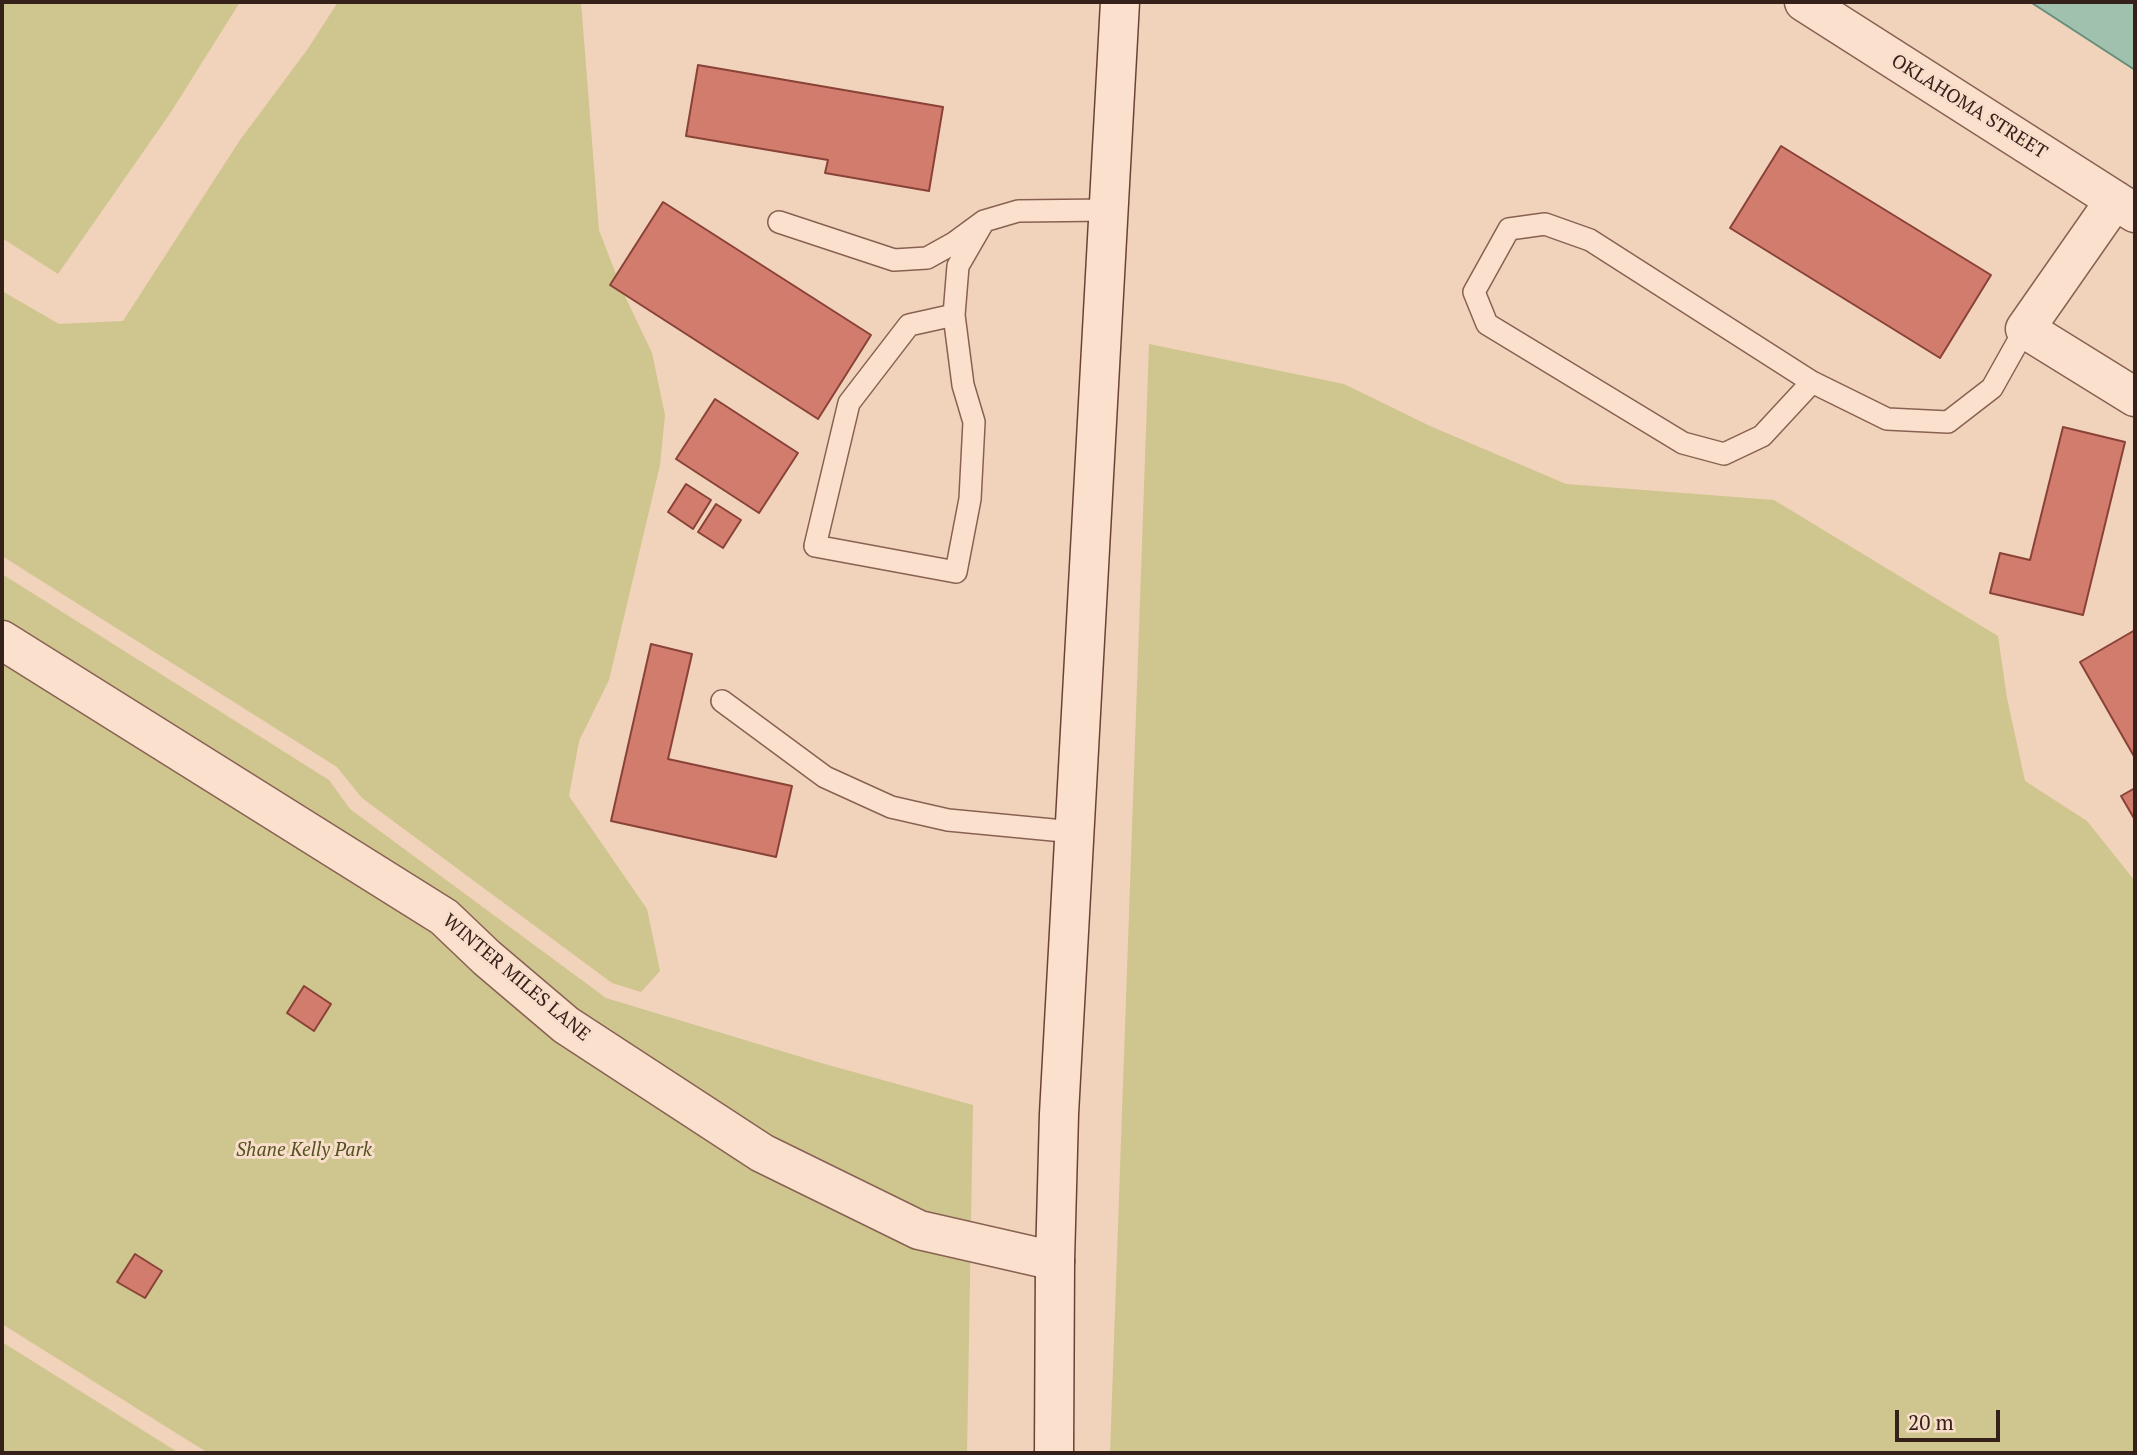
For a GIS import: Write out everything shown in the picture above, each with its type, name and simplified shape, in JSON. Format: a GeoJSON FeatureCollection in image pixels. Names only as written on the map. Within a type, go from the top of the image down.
{"type":"FeatureCollection","features":[{"type":"Feature","properties":{"kind":"street"},"geometry":{"type":"LineString","coordinates":[[1054,1453],[1059,1114],[1121,2]]}},
{"type":"Feature","properties":{"kind":"street","name":"OKLAHOMA STREET"},"geometry":{"type":"LineString","coordinates":[[1804,2],[2125,206]]}},
{"type":"Feature","properties":{"kind":"street"},"geometry":{"type":"LineString","coordinates":[[2125,206],[2025,329],[2135,397]]}},
{"type":"Feature","properties":{"kind":"street","name":"WINTER MILES LANE"},"geometry":{"type":"LineString","coordinates":[[2,640],[444,917],[487,958],[566,1025],[762,1153],[919,1230],[1055,1261]]}},
{"type":"Feature","properties":{"kind":"lane"},"geometry":{"type":"LineString","coordinates":[[779,222],[894,260],[928,257],[954,243],[984,221],[1018,211],[1109,210]]}},
{"type":"Feature","properties":{"kind":"lane"},"geometry":{"type":"LineString","coordinates":[[954,315],[909,325],[849,403],[815,546],[956,572],[970,499],[974,422],[963,385],[954,315],[958,265],[984,221]]}},
{"type":"Feature","properties":{"kind":"lane"},"geometry":{"type":"LineString","coordinates":[[1812,382],[1762,436],[1724,454],[1683,443],[1487,324],[1474,292],[1509,229],[1545,224],[1590,240],[1812,382],[1887,419],[1948,422],[1992,388],[2025,329]]}},
{"type":"Feature","properties":{"kind":"lane"},"geometry":{"type":"LineString","coordinates":[[722,701],[825,776],[891,807],[948,820],[1074,832]]}},
{"type":"Feature","properties":{"kind":"green space"},"geometry":{"type":"Polygon","coordinates":[[[2,2],[240,2],[171,112],[58,274],[2,238],[2,2]]]}},
{"type":"Feature","properties":{"kind":"green space"},"geometry":{"type":"Polygon","coordinates":[[[338,2],[581,2],[599,230],[622,290],[652,353],[665,415],[660,465],[609,680],[579,741],[569,796],[647,909],[660,971],[641,992],[612,983],[362,798],[337,767],[2,556],[2,291],[59,324],[123,321],[240,140],[307,50],[338,2]]]}},
{"type":"Feature","properties":{"kind":"green space"},"geometry":{"type":"Polygon","coordinates":[[[1149,344],[1344,384],[1430,426],[1566,484],[1774,500],[1998,636],[2007,698],[2025,781],[2087,821],[2135,881],[2135,1453],[1110,1453],[1149,344]]]}},
{"type":"Feature","properties":{"kind":"green space","name":"Shane Kelly Park"},"geometry":{"type":"Polygon","coordinates":[[[2,574],[329,780],[350,809],[606,998],[821,1063],[973,1105],[967,1453],[208,1453],[2,1324],[2,574]]]}},
{"type":"Feature","properties":{"kind":"green space"},"geometry":{"type":"Polygon","coordinates":[[[2,1342],[179,1453],[2,1453],[2,1342]]]}},
{"type":"Feature","properties":{"kind":"shaded area"},"geometry":{"type":"Polygon","coordinates":[[[2030,2],[2135,2],[2135,70],[2035,5],[2030,2]]]}},
{"type":"Feature","properties":{"kind":"building"},"geometry":{"type":"Polygon","coordinates":[[[698,65],[943,107],[929,191],[825,173],[828,160],[686,136],[698,65]]]}},
{"type":"Feature","properties":{"kind":"building"},"geometry":{"type":"Polygon","coordinates":[[[1781,146],[1991,275],[1940,358],[1730,228],[1781,146]]]}},
{"type":"Feature","properties":{"kind":"building"},"geometry":{"type":"Polygon","coordinates":[[[663,202],[871,335],[818,419],[610,285],[663,202]]]}},
{"type":"Feature","properties":{"kind":"building"},"geometry":{"type":"Polygon","coordinates":[[[715,399],[798,453],[759,513],[676,459],[715,399]]]}},
{"type":"Feature","properties":{"kind":"building"},"geometry":{"type":"Polygon","coordinates":[[[2063,427],[2125,442],[2083,615],[1990,593],[2000,553],[2030,560],[2063,427]]]}},
{"type":"Feature","properties":{"kind":"building"},"geometry":{"type":"Polygon","coordinates":[[[686,484],[711,500],[693,529],[668,512],[686,484]]]}},
{"type":"Feature","properties":{"kind":"building"},"geometry":{"type":"Polygon","coordinates":[[[716,504],[741,520],[723,548],[698,532],[716,504]]]}},
{"type":"Feature","properties":{"kind":"building"},"geometry":{"type":"Polygon","coordinates":[[[2135,630],[2135,758],[2080,662],[2135,630]]]}},
{"type":"Feature","properties":{"kind":"building"},"geometry":{"type":"Polygon","coordinates":[[[651,644],[692,654],[668,759],[792,786],[776,857],[611,821],[651,644]]]}},
{"type":"Feature","properties":{"kind":"building"},"geometry":{"type":"Polygon","coordinates":[[[2135,788],[2135,820],[2121,796],[2135,788]]]}},
{"type":"Feature","properties":{"kind":"building"},"geometry":{"type":"Polygon","coordinates":[[[304,986],[331,1004],[314,1031],[287,1013],[304,986]]]}},
{"type":"Feature","properties":{"kind":"building"},"geometry":{"type":"Polygon","coordinates":[[[135,1254],[162,1271],[145,1298],[117,1282],[135,1254]]]}}]}
